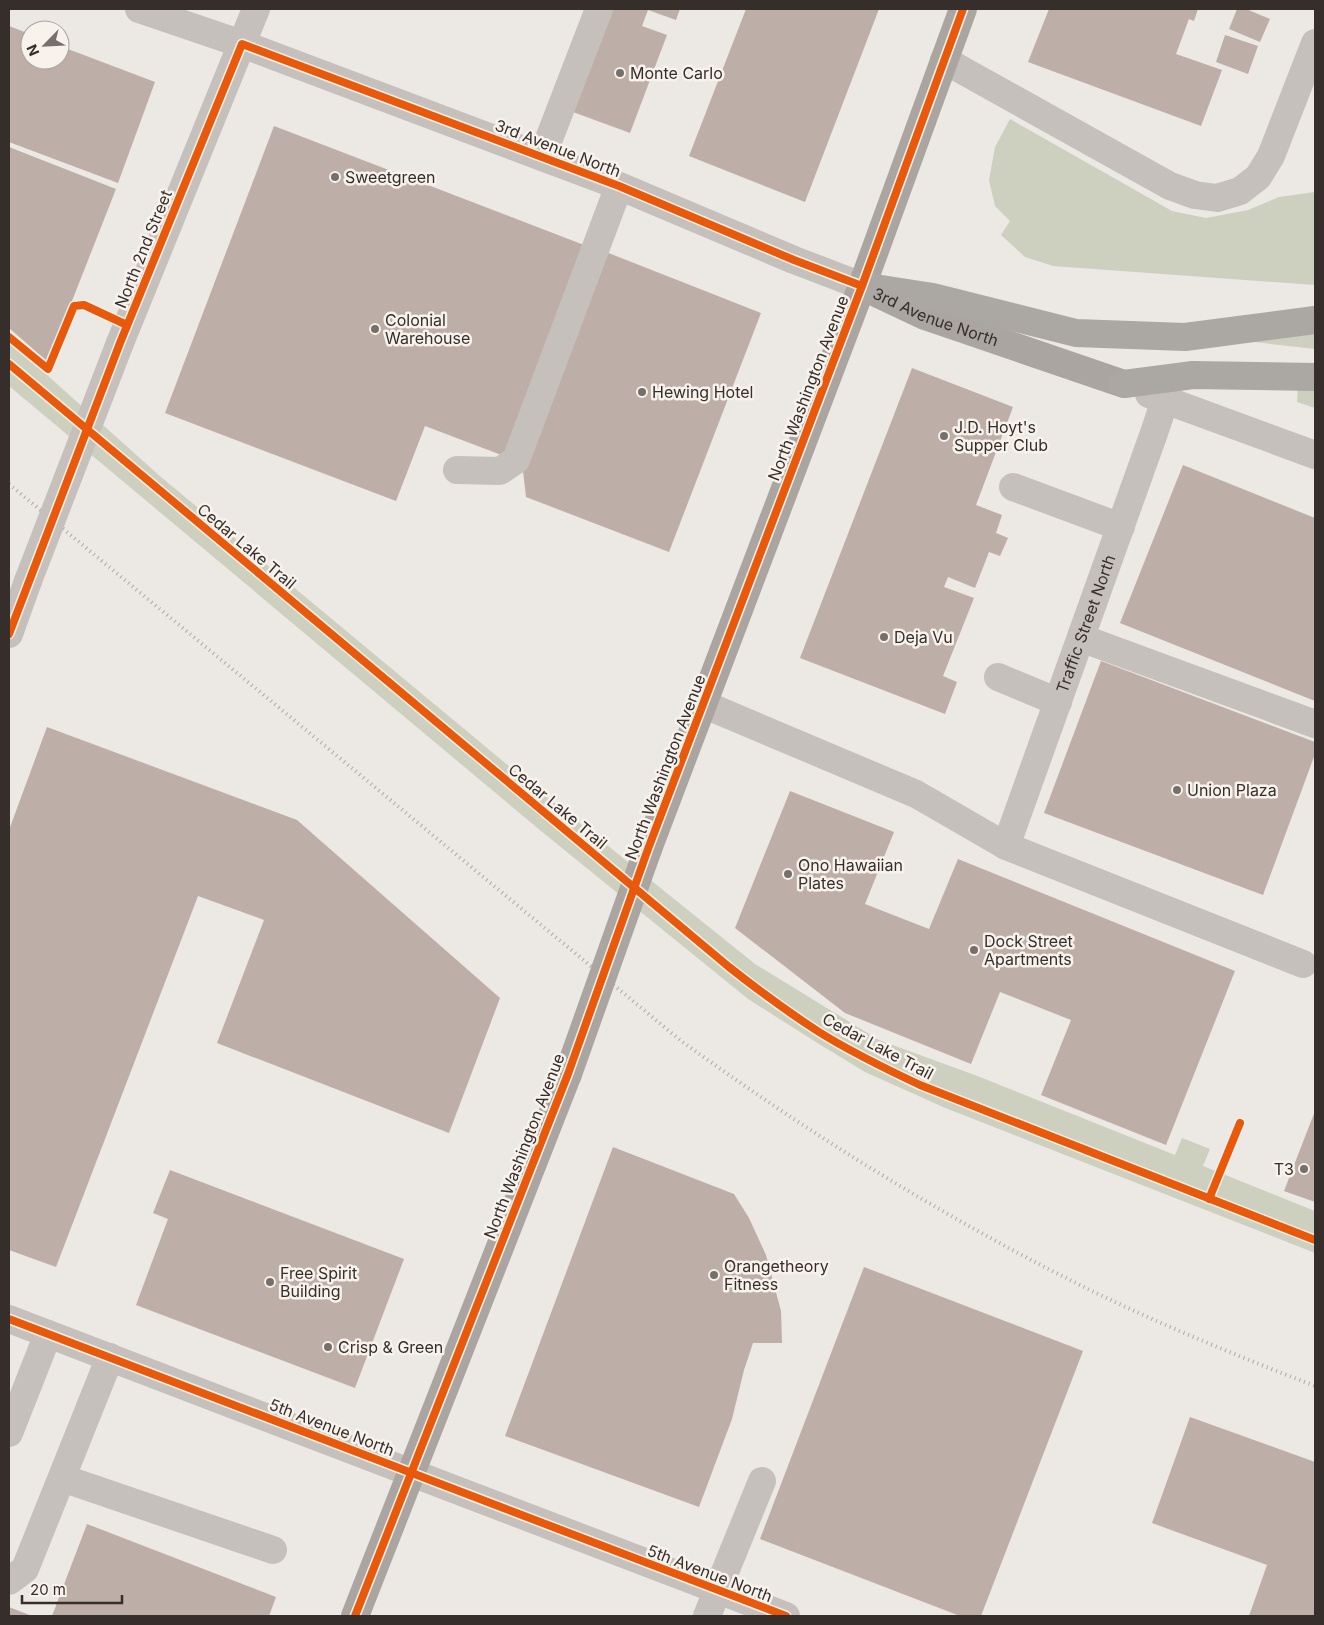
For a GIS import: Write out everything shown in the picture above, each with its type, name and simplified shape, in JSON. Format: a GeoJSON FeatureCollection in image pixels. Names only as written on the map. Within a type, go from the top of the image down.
{"type":"FeatureCollection","features":[{"type":"Feature","properties":{"kind":"highway"},"geometry":{"type":"LineString","coordinates":[[862,286],[933,297],[1076,333],[1185,336],[1315,320]]}},
{"type":"Feature","properties":{"kind":"highway"},"geometry":{"type":"LineString","coordinates":[[1124,384],[1193,375],[1315,377]]}},
{"type":"Feature","properties":{"kind":"main road","name":"North Washington Avenue"},"geometry":{"type":"LineString","coordinates":[[355,1616],[568,1074],[648,849],[862,286],[963,9]]}},
{"type":"Feature","properties":{"kind":"main road","name":"3rd Avenue North"},"geometry":{"type":"LineString","coordinates":[[862,286],[925,316],[1124,384]]}},
{"type":"Feature","properties":{"kind":"street","name":"3rd Avenue North"},"geometry":{"type":"LineString","coordinates":[[139,9],[242,44],[619,186],[794,260],[862,286]]}},
{"type":"Feature","properties":{"kind":"street","name":"North 2nd Street"},"geometry":{"type":"LineString","coordinates":[[9,631],[120,343],[256,9]]}},
{"type":"Feature","properties":{"kind":"street"},"geometry":{"type":"LineString","coordinates":[[542,157],[599,9]]}},
{"type":"Feature","properties":{"kind":"street"},"geometry":{"type":"LineString","coordinates":[[944,60],[1170,186],[1195,195],[1217,198],[1240,191],[1258,177],[1271,156],[1315,43]]}},
{"type":"Feature","properties":{"kind":"street"},"geometry":{"type":"LineString","coordinates":[[457,470],[500,471],[516,460],[619,186]]}},
{"type":"Feature","properties":{"kind":"street","name":"3rd Avenue North"},"geometry":{"type":"LineString","coordinates":[[1124,384],[1315,455]]}},
{"type":"Feature","properties":{"kind":"street","name":"Traffic Street North"},"geometry":{"type":"LineString","coordinates":[[1006,846],[1165,400]]}},
{"type":"Feature","properties":{"kind":"street"},"geometry":{"type":"LineString","coordinates":[[1013,487],[1121,527]]}},
{"type":"Feature","properties":{"kind":"street"},"geometry":{"type":"LineString","coordinates":[[1081,638],[1315,724]]}},
{"type":"Feature","properties":{"kind":"street"},"geometry":{"type":"LineString","coordinates":[[998,677],[1058,702]]}},
{"type":"Feature","properties":{"kind":"street"},"geometry":{"type":"LineString","coordinates":[[703,704],[916,794],[1006,846],[1303,964]]}},
{"type":"Feature","properties":{"kind":"street","name":"5th Avenue North"},"geometry":{"type":"LineString","coordinates":[[9,1319],[786,1616]]}},
{"type":"Feature","properties":{"kind":"street"},"geometry":{"type":"LineString","coordinates":[[9,1433],[48,1334]]}},
{"type":"Feature","properties":{"kind":"street"},"geometry":{"type":"LineString","coordinates":[[9,1581],[25,1569],[110,1357]]}},
{"type":"Feature","properties":{"kind":"street"},"geometry":{"type":"LineString","coordinates":[[62,1478],[272,1550]]}},
{"type":"Feature","properties":{"kind":"street"},"geometry":{"type":"LineString","coordinates":[[707,1616],[762,1481]]}},
{"type":"Feature","properties":{"kind":"green space"},"geometry":{"type":"Polygon","coordinates":[[[1010,119],[1172,211],[1206,218],[1248,210],[1279,197],[1315,192],[1315,285],[1053,266],[1025,257],[1001,235],[1010,221],[995,206],[989,180],[995,147],[1010,119]]]}},
{"type":"Feature","properties":{"kind":"green space"},"geometry":{"type":"Polygon","coordinates":[[[1315,329],[1315,349],[1227,339],[1315,329]]]}},
{"type":"Feature","properties":{"kind":"green space"},"geometry":{"type":"Polygon","coordinates":[[[9,341],[161,477],[510,767],[755,964],[879,1040],[980,1077],[1175,1155],[1182,1138],[1210,1149],[1203,1166],[1315,1211],[1315,1253],[943,1107],[865,1072],[748,999],[541,831],[9,386],[9,341]]]}},
{"type":"Feature","properties":{"kind":"green space"},"geometry":{"type":"Polygon","coordinates":[[[1298,385],[1315,389],[1315,408],[1297,402],[1298,385]]]}},
{"type":"Feature","properties":{"kind":"building","name":"Monte Carlo"},"geometry":{"type":"Polygon","coordinates":[[[611,9],[680,9],[676,20],[648,10],[642,26],[667,35],[630,133],[573,112],[611,9]]]}},
{"type":"Feature","properties":{"kind":"building"},"geometry":{"type":"Polygon","coordinates":[[[746,9],[879,9],[805,202],[689,156],[746,9]]]}},
{"type":"Feature","properties":{"kind":"building"},"geometry":{"type":"Polygon","coordinates":[[[1049,9],[1198,9],[1194,21],[1189,19],[1176,54],[1222,70],[1201,126],[1028,62],[1049,9]]]}},
{"type":"Feature","properties":{"kind":"building"},"geometry":{"type":"Polygon","coordinates":[[[1237,9],[1246,9],[1270,19],[1260,42],[1229,29],[1237,9]]]}},
{"type":"Feature","properties":{"kind":"building"},"geometry":{"type":"Polygon","coordinates":[[[9,26],[20,30],[20,70],[70,70],[70,50],[155,82],[118,183],[9,142],[9,26]]]}},
{"type":"Feature","properties":{"kind":"building"},"geometry":{"type":"Polygon","coordinates":[[[1225,35],[1258,46],[1248,74],[1216,62],[1225,35]]]}},
{"type":"Feature","properties":{"kind":"building","name":"Colonial Warehouse"},"geometry":{"type":"Polygon","coordinates":[[[274,126],[584,245],[504,456],[425,426],[396,501],[165,413],[274,126]]]}},
{"type":"Feature","properties":{"kind":"building"},"geometry":{"type":"Polygon","coordinates":[[[9,147],[116,189],[48,362],[9,328],[9,147]]]}},
{"type":"Feature","properties":{"kind":"building","name":"Hewing Hotel"},"geometry":{"type":"Polygon","coordinates":[[[606,252],[761,313],[669,552],[526,497],[523,471],[606,252]]]}},
{"type":"Feature","properties":{"kind":"building"},"geometry":{"type":"Polygon","coordinates":[[[912,368],[1013,407],[976,505],[1002,515],[996,533],[1008,538],[1000,556],[989,552],[975,588],[948,577],[944,587],[974,598],[943,676],[957,682],[945,714],[800,658],[912,368]]]}},
{"type":"Feature","properties":{"kind":"building"},"geometry":{"type":"Polygon","coordinates":[[[1183,465],[1315,518],[1315,701],[1120,623],[1183,465]]]}},
{"type":"Feature","properties":{"kind":"building","name":"Union Plaza"},"geometry":{"type":"Polygon","coordinates":[[[1101,661],[1315,742],[1315,754],[1263,895],[1044,813],[1101,661]]]}},
{"type":"Feature","properties":{"kind":"building"},"geometry":{"type":"Polygon","coordinates":[[[47,727],[297,820],[500,998],[449,1133],[217,1043],[264,920],[198,896],[56,1267],[9,1250],[9,830],[47,727]]]}},
{"type":"Feature","properties":{"kind":"building","name":"Dock Street Apartments"},"geometry":{"type":"Polygon","coordinates":[[[790,791],[894,832],[865,904],[929,929],[958,859],[1235,971],[1166,1145],[1041,1095],[1071,1020],[1000,992],[971,1064],[845,1013],[735,928],[790,791]]]}},
{"type":"Feature","properties":{"kind":"building","name":"T3"},"geometry":{"type":"Polygon","coordinates":[[[1315,1111],[1315,1202],[1284,1191],[1315,1111]]]}},
{"type":"Feature","properties":{"kind":"building"},"geometry":{"type":"Polygon","coordinates":[[[613,1147],[734,1194],[749,1218],[766,1255],[781,1311],[782,1343],[753,1343],[732,1419],[699,1507],[505,1436],[613,1147]]]}},
{"type":"Feature","properties":{"kind":"building","name":"Free Spirit Building"},"geometry":{"type":"Polygon","coordinates":[[[170,1170],[404,1259],[355,1388],[136,1305],[168,1219],[153,1213],[170,1170]]]}},
{"type":"Feature","properties":{"kind":"building"},"geometry":{"type":"Polygon","coordinates":[[[864,1267],[1083,1351],[981,1616],[960,1616],[760,1539],[864,1267]]]}},
{"type":"Feature","properties":{"kind":"building"},"geometry":{"type":"Polygon","coordinates":[[[1190,1417],[1315,1462],[1315,1616],[1249,1616],[1267,1565],[1152,1523],[1190,1417]]]}},
{"type":"Feature","properties":{"kind":"building"},"geometry":{"type":"Polygon","coordinates":[[[87,1524],[276,1597],[269,1616],[52,1616],[87,1524]]]}},
{"type":"Feature","properties":{"kind":"building"},"geometry":{"type":"Polygon","coordinates":[[[9,1607],[32,1616],[9,1616],[9,1607]]]}},
{"type":"Feature","properties":{"kind":"railway"},"geometry":{"type":"LineString","coordinates":[[9,484],[680,1040],[726,1073],[866,1166],[1012,1250],[1156,1321],[1315,1386]]}},
{"type":"Feature","properties":{"kind":"cycle path"},"geometry":{"type":"LineString","coordinates":[[355,1616],[568,1074],[648,849],[862,286],[963,9]]}},
{"type":"Feature","properties":{"kind":"cycle path"},"geometry":{"type":"LineString","coordinates":[[9,634],[120,343],[242,44],[619,186],[794,260],[862,286]]}},
{"type":"Feature","properties":{"kind":"cycle path"},"geometry":{"type":"LineString","coordinates":[[9,337],[48,369],[74,306],[84,305],[127,325]]}},
{"type":"Feature","properties":{"kind":"cycle path","name":"Cedar Lake Trail"},"geometry":{"type":"LineString","coordinates":[[9,364],[729,967],[807,1024],[856,1053],[920,1085],[1315,1240]]}},
{"type":"Feature","properties":{"kind":"cycle path"},"geometry":{"type":"LineString","coordinates":[[1209,1199],[1240,1123]]}},
{"type":"Feature","properties":{"kind":"cycle path"},"geometry":{"type":"LineString","coordinates":[[9,1319],[786,1616]]}},
{"type":"Feature","properties":{"kind":"place","name":"Monte Carlo"},"geometry":{"type":"Point","coordinates":[620,73]}},
{"type":"Feature","properties":{"kind":"place","name":"Sweetgreen"},"geometry":{"type":"Point","coordinates":[335,177]}},
{"type":"Feature","properties":{"kind":"place","name":"Colonial Warehouse"},"geometry":{"type":"Point","coordinates":[375,329]}},
{"type":"Feature","properties":{"kind":"place","name":"Hewing Hotel"},"geometry":{"type":"Point","coordinates":[642,392]}},
{"type":"Feature","properties":{"kind":"place","name":"J.D. Hoyt's Supper Club"},"geometry":{"type":"Point","coordinates":[944,436]}},
{"type":"Feature","properties":{"kind":"place","name":"Deja Vu"},"geometry":{"type":"Point","coordinates":[884,637]}},
{"type":"Feature","properties":{"kind":"place","name":"Union Plaza"},"geometry":{"type":"Point","coordinates":[1177,790]}},
{"type":"Feature","properties":{"kind":"place","name":"Ono Hawaiian Plates"},"geometry":{"type":"Point","coordinates":[788,874]}},
{"type":"Feature","properties":{"kind":"place","name":"Dock Street Apartments"},"geometry":{"type":"Point","coordinates":[974,950]}},
{"type":"Feature","properties":{"kind":"place","name":"T3"},"geometry":{"type":"Point","coordinates":[1304,1169]}},
{"type":"Feature","properties":{"kind":"place","name":"Orangetheory Fitness"},"geometry":{"type":"Point","coordinates":[714,1275]}},
{"type":"Feature","properties":{"kind":"place","name":"Free Spirit Building"},"geometry":{"type":"Point","coordinates":[270,1282]}},
{"type":"Feature","properties":{"kind":"place","name":"Crisp & Green"},"geometry":{"type":"Point","coordinates":[328,1347]}}]}
